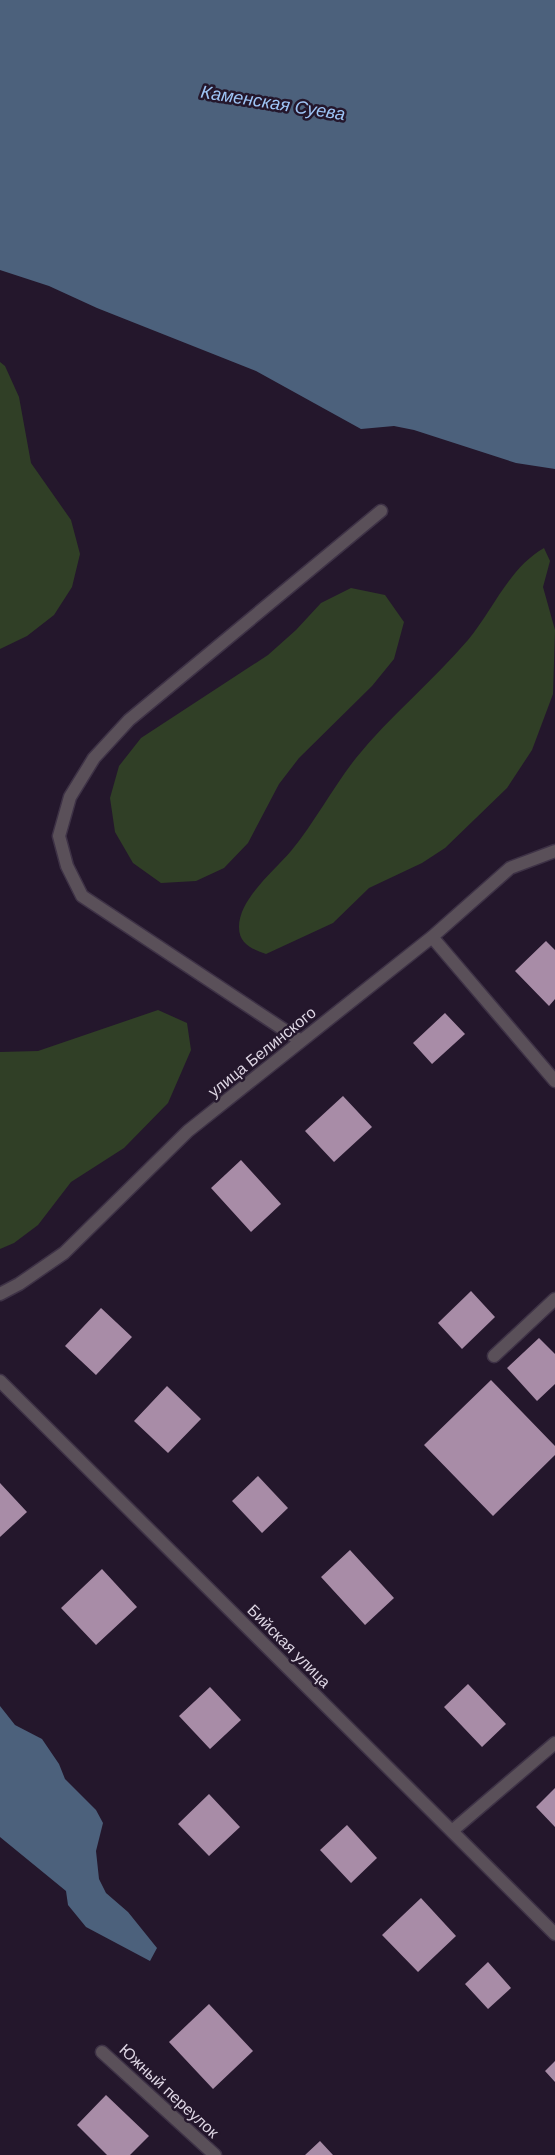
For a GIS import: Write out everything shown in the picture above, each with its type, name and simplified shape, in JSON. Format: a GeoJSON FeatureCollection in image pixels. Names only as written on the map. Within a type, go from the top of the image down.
{"type":"FeatureCollection","features":[{"type":"Feature","properties":{"kind":"street"},"geometry":{"type":"LineString","coordinates":[[301,1041],[82,896],[67,866],[59,836],[70,797],[94,758],[129,720],[381,512]]}},
{"type":"Feature","properties":{"kind":"street","name":"улица Белинского"},"geometry":{"type":"LineString","coordinates":[[0,1294],[19,1284],[64,1253],[188,1131],[432,937],[510,868],[555,851]]}},
{"type":"Feature","properties":{"kind":"street"},"geometry":{"type":"LineString","coordinates":[[432,937],[555,1081]]}},
{"type":"Feature","properties":{"kind":"street"},"geometry":{"type":"LineString","coordinates":[[494,1356],[555,1299]]}},
{"type":"Feature","properties":{"kind":"street","name":"Бийская улица"},"geometry":{"type":"LineString","coordinates":[[0,1380],[555,1934]]}},
{"type":"Feature","properties":{"kind":"street"},"geometry":{"type":"LineString","coordinates":[[452,1831],[555,1743]]}},
{"type":"Feature","properties":{"kind":"street","name":"Южный переулок"},"geometry":{"type":"LineString","coordinates":[[102,2052],[215,2155]]}},
{"type":"Feature","properties":{"kind":"green space"},"geometry":{"type":"Polygon","coordinates":[[[0,362],[5,366],[19,397],[31,463],[71,520],[80,554],[72,587],[54,615],[27,636],[0,649],[0,362]]]}},
{"type":"Feature","properties":{"kind":"green space"},"geometry":{"type":"Polygon","coordinates":[[[544,548],[550,561],[543,587],[555,630],[553,694],[532,750],[507,788],[445,848],[422,863],[369,888],[333,923],[266,954],[247,945],[241,938],[239,927],[245,906],[251,896],[300,840],[356,758],[468,640],[511,578],[532,556],[544,548]]]}},
{"type":"Feature","properties":{"kind":"green space"},"geometry":{"type":"Polygon","coordinates":[[[351,588],[385,595],[404,622],[394,659],[372,686],[299,758],[279,784],[248,843],[224,868],[196,881],[161,883],[133,863],[115,832],[110,798],[119,766],[141,738],[268,655],[296,630],[321,603],[351,588]]]}},
{"type":"Feature","properties":{"kind":"green space"},"geometry":{"type":"Polygon","coordinates":[[[158,1010],[187,1023],[191,1050],[168,1103],[124,1148],[71,1182],[38,1225],[14,1243],[0,1249],[0,1052],[38,1051],[158,1010]]]}},
{"type":"Feature","properties":{"kind":"water","name":"Каменская Суева"},"geometry":{"type":"Polygon","coordinates":[[[0,0],[555,0],[555,469],[516,463],[414,430],[394,426],[361,429],[256,371],[97,308],[49,286],[0,270],[0,0]]]}},
{"type":"Feature","properties":{"kind":"water"},"geometry":{"type":"Polygon","coordinates":[[[0,1706],[15,1725],[42,1739],[59,1764],[65,1779],[96,1810],[103,1823],[96,1851],[99,1879],[106,1893],[128,1912],[157,1948],[150,1961],[86,1927],[68,1905],[66,1891],[0,1837],[0,1706]]]}},
{"type":"Feature","properties":{"kind":"building"},"geometry":{"type":"Polygon","coordinates":[[[546,941],[555,950],[555,999],[549,1006],[515,971],[546,941]]]}},
{"type":"Feature","properties":{"kind":"building"},"geometry":{"type":"Polygon","coordinates":[[[445,1013],[465,1034],[432,1064],[413,1043],[445,1013]]]}},
{"type":"Feature","properties":{"kind":"building"},"geometry":{"type":"Polygon","coordinates":[[[343,1096],[372,1127],[334,1162],[305,1131],[343,1096]]]}},
{"type":"Feature","properties":{"kind":"building"},"geometry":{"type":"Polygon","coordinates":[[[241,1160],[281,1204],[251,1232],[211,1188],[241,1160]]]}},
{"type":"Feature","properties":{"kind":"building"},"geometry":{"type":"Polygon","coordinates":[[[471,1291],[495,1317],[462,1349],[438,1323],[471,1291]]]}},
{"type":"Feature","properties":{"kind":"building"},"geometry":{"type":"Polygon","coordinates":[[[101,1308],[132,1337],[96,1375],[65,1346],[101,1308]]]}},
{"type":"Feature","properties":{"kind":"building"},"geometry":{"type":"Polygon","coordinates":[[[539,1338],[555,1354],[555,1384],[537,1401],[507,1368],[539,1338]]]}},
{"type":"Feature","properties":{"kind":"building"},"geometry":{"type":"Polygon","coordinates":[[[491,1380],[555,1446],[555,1455],[493,1516],[424,1445],[491,1380]]]}},
{"type":"Feature","properties":{"kind":"building"},"geometry":{"type":"Polygon","coordinates":[[[167,1386],[201,1419],[168,1453],[134,1421],[167,1386]]]}},
{"type":"Feature","properties":{"kind":"building"},"geometry":{"type":"Polygon","coordinates":[[[258,1476],[288,1508],[262,1533],[232,1501],[258,1476]]]}},
{"type":"Feature","properties":{"kind":"building"},"geometry":{"type":"Polygon","coordinates":[[[0,1483],[27,1512],[0,1537],[0,1483]]]}},
{"type":"Feature","properties":{"kind":"building"},"geometry":{"type":"Polygon","coordinates":[[[350,1550],[394,1598],[365,1625],[321,1577],[350,1550]]]}},
{"type":"Feature","properties":{"kind":"building"},"geometry":{"type":"Polygon","coordinates":[[[102,1569],[137,1607],[96,1645],[61,1608],[102,1569]]]}},
{"type":"Feature","properties":{"kind":"building"},"geometry":{"type":"Polygon","coordinates":[[[468,1684],[506,1724],[482,1747],[444,1707],[468,1684]]]}},
{"type":"Feature","properties":{"kind":"building"},"geometry":{"type":"Polygon","coordinates":[[[210,1687],[241,1720],[210,1749],[179,1716],[210,1687]]]}},
{"type":"Feature","properties":{"kind":"building"},"geometry":{"type":"Polygon","coordinates":[[[555,1788],[555,1827],[536,1807],[555,1788]]]}},
{"type":"Feature","properties":{"kind":"building"},"geometry":{"type":"Polygon","coordinates":[[[209,1794],[240,1827],[209,1856],[178,1824],[209,1794]]]}},
{"type":"Feature","properties":{"kind":"building"},"geometry":{"type":"Polygon","coordinates":[[[347,1825],[377,1858],[351,1883],[320,1850],[347,1825]]]}},
{"type":"Feature","properties":{"kind":"building"},"geometry":{"type":"Polygon","coordinates":[[[421,1898],[456,1936],[418,1972],[382,1935],[421,1898]]]}},
{"type":"Feature","properties":{"kind":"building"},"geometry":{"type":"Polygon","coordinates":[[[488,1962],[511,1988],[488,2009],[465,1984],[488,1962]]]}},
{"type":"Feature","properties":{"kind":"building"},"geometry":{"type":"Polygon","coordinates":[[[209,2004],[253,2051],[213,2089],[169,2042],[209,2004]]]}},
{"type":"Feature","properties":{"kind":"building"},"geometry":{"type":"Polygon","coordinates":[[[555,2061],[555,2082],[545,2071],[555,2061]]]}},
{"type":"Feature","properties":{"kind":"building"},"geometry":{"type":"Polygon","coordinates":[[[106,2095],[149,2136],[130,2155],[107,2155],[77,2125],[106,2095]]]}},
{"type":"Feature","properties":{"kind":"building"},"geometry":{"type":"Polygon","coordinates":[[[320,2141],[333,2155],[305,2155],[320,2141]]]}}]}
